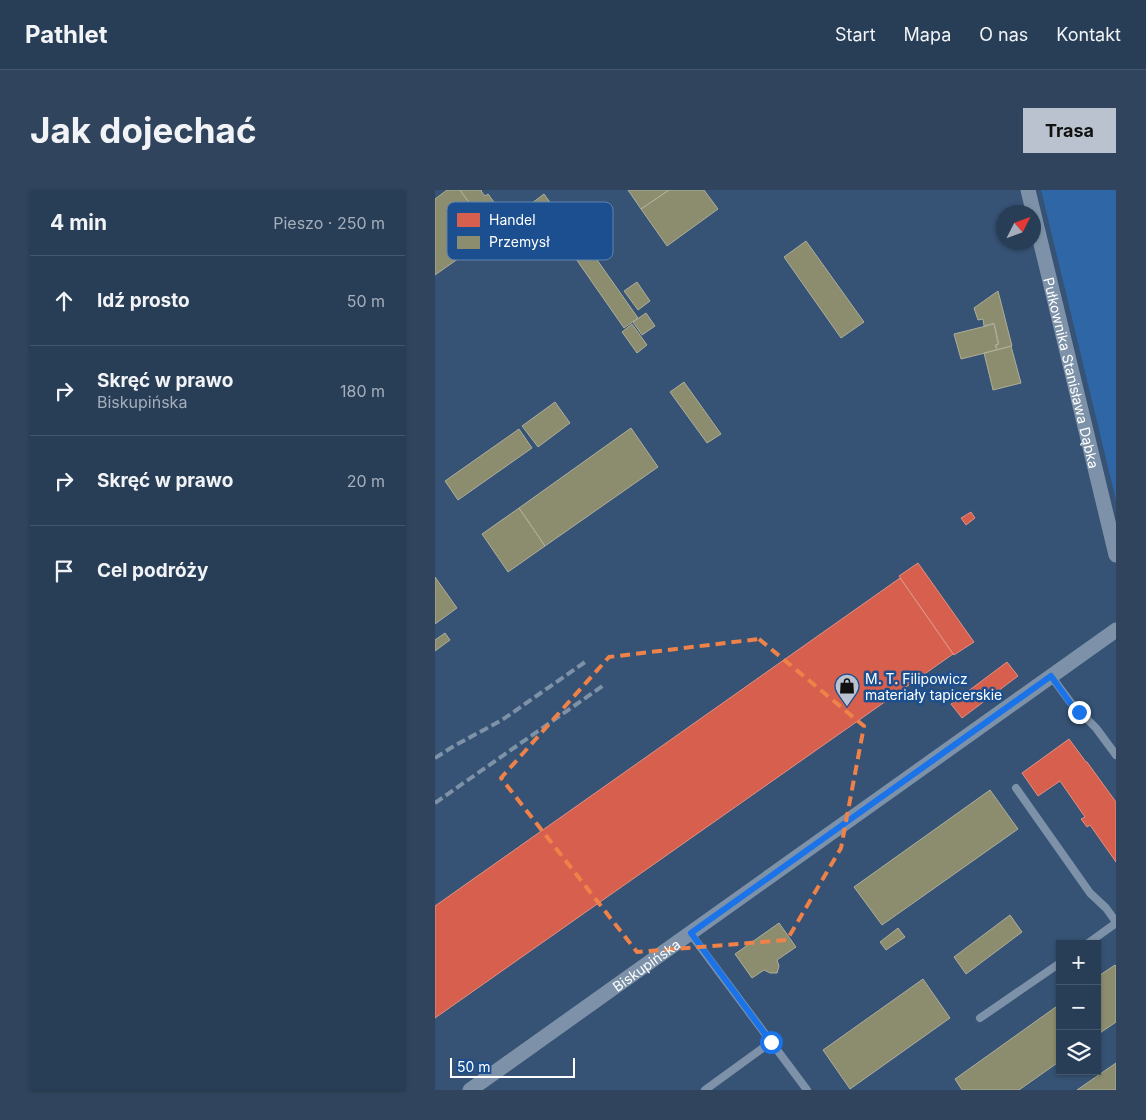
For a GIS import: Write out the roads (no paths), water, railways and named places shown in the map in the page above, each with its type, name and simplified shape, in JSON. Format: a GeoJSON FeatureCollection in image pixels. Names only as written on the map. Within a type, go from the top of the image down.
{"type":"FeatureCollection","features":[{"type":"Feature","properties":{"kind":"street","name":"Pułkownika Stanisława Dąbka"},"geometry":{"type":"LineString","coordinates":[[1028,190],[1116,555]]}},
{"type":"Feature","properties":{"kind":"street","name":"Biskupińska"},"geometry":{"type":"LineString","coordinates":[[470,1090],[1116,630]]}},
{"type":"Feature","properties":{"kind":"lane"},"geometry":{"type":"LineString","coordinates":[[1051,676],[1071,704],[1096,728],[1116,755]]}},
{"type":"Feature","properties":{"kind":"lane"},"geometry":{"type":"LineString","coordinates":[[1017,788],[1090,893],[1106,908],[1116,923],[1093,940]]}},
{"type":"Feature","properties":{"kind":"lane"},"geometry":{"type":"LineString","coordinates":[[691,933],[807,1090]]}},
{"type":"Feature","properties":{"kind":"lane"},"geometry":{"type":"LineString","coordinates":[[981,1018],[1056,966]]}},
{"type":"Feature","properties":{"kind":"lane"},"geometry":{"type":"LineString","coordinates":[[705,1090],[771,1042]]}},
{"type":"Feature","properties":{"kind":"railway"},"geometry":{"type":"LineString","coordinates":[[435,758],[502,720],[588,660]]}},
{"type":"Feature","properties":{"kind":"railway"},"geometry":{"type":"LineString","coordinates":[[435,803],[604,685]]}},
{"type":"Feature","properties":{"kind":"place","name":"M. T. Filipowicz materiały tapicerskie"},"geometry":{"type":"Point","coordinates":[847,707]}}]}
